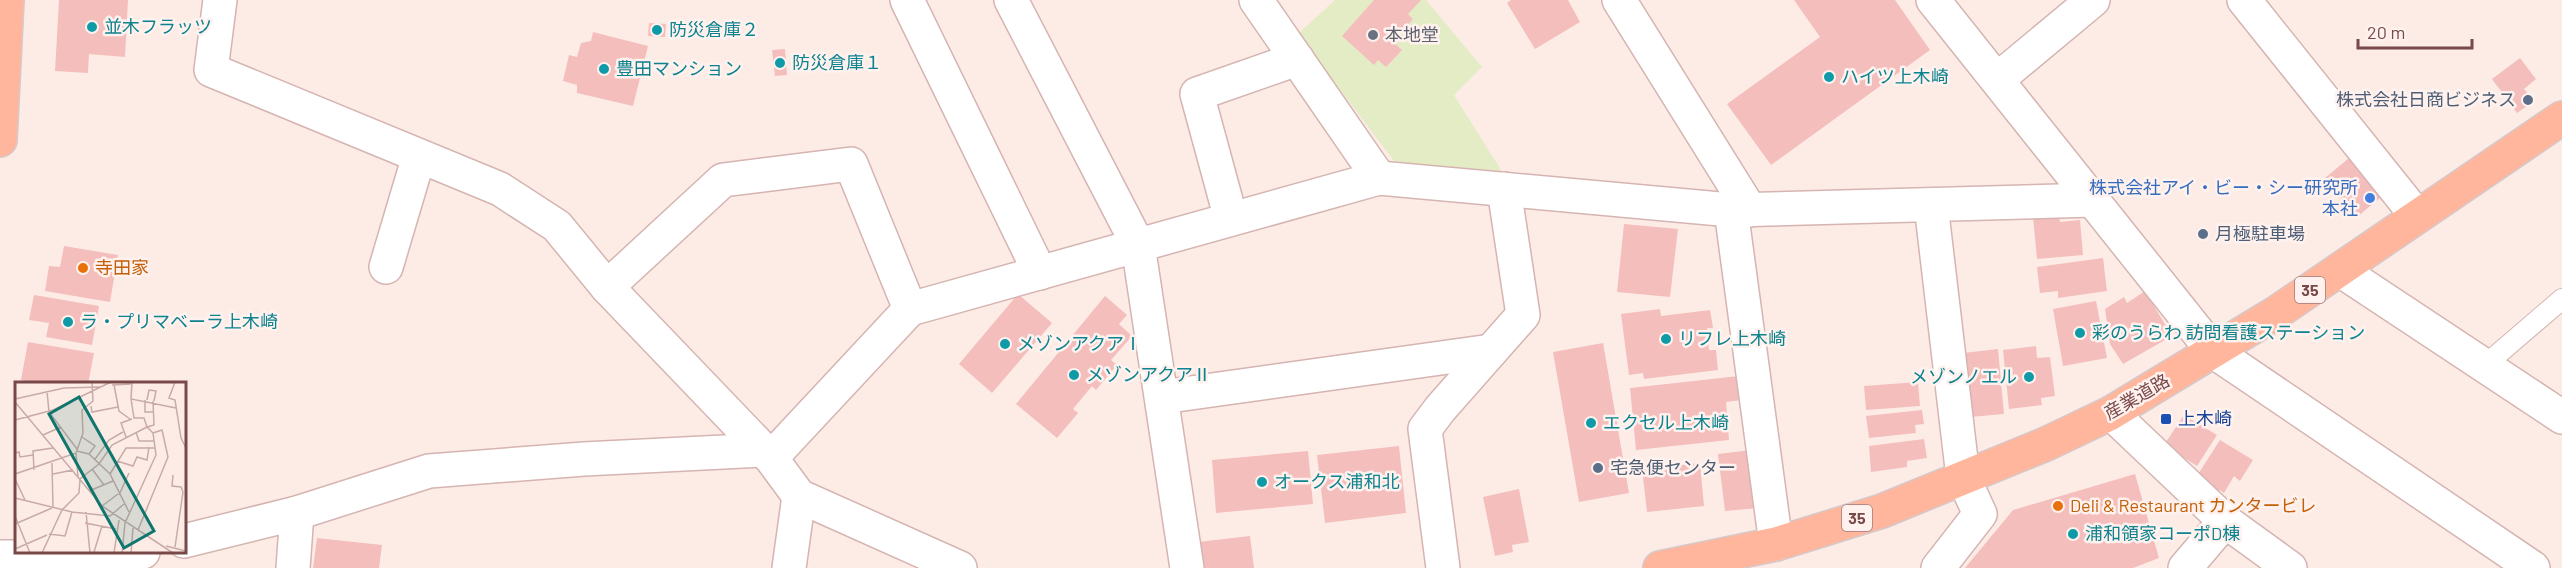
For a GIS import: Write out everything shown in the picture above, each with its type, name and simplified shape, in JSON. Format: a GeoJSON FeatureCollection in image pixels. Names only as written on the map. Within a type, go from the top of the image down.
{"type":"FeatureCollection","features":[{"type":"Feature","properties":{"kind":"main road"},"geometry":{"type":"LineString","coordinates":[[0,140],[7,0]]}},
{"type":"Feature","properties":{"kind":"main road","name":"産業道路"},"geometry":{"type":"LineString","coordinates":[[1660,568],[1776,544],[1882,510],[2046,444],[2111,413],[2340,270],[2562,118]]}},
{"type":"Feature","properties":{"kind":"street"},"geometry":{"type":"LineString","coordinates":[[220,0],[211,70],[500,189],[557,226],[607,287],[767,454],[799,496],[960,568]]}},
{"type":"Feature","properties":{"kind":"street"},"geometry":{"type":"LineString","coordinates":[[907,0],[1040,273]]}},
{"type":"Feature","properties":{"kind":"street"},"geometry":{"type":"LineString","coordinates":[[1011,0],[1138,245],[1187,568]]}},
{"type":"Feature","properties":{"kind":"street"},"geometry":{"type":"LineString","coordinates":[[1256,0],[1379,178]]}},
{"type":"Feature","properties":{"kind":"street"},"geometry":{"type":"LineString","coordinates":[[1619,0],[1741,210],[1776,544]]}},
{"type":"Feature","properties":{"kind":"street"},"geometry":{"type":"LineString","coordinates":[[1933,0],[2213,351],[2534,568]]}},
{"type":"Feature","properties":{"kind":"street"},"geometry":{"type":"LineString","coordinates":[[2244,0],[2417,216]]}},
{"type":"Feature","properties":{"kind":"street"},"geometry":{"type":"LineString","coordinates":[[1998,79],[2085,2]]}},
{"type":"Feature","properties":{"kind":"street"},"geometry":{"type":"LineString","coordinates":[[1231,219],[1197,94],[1297,59]]}},
{"type":"Feature","properties":{"kind":"street"},"geometry":{"type":"LineString","coordinates":[[386,267],[419,156]]}},
{"type":"Feature","properties":{"kind":"street"},"geometry":{"type":"LineString","coordinates":[[607,287],[723,180],[851,164],[910,309]]}},
{"type":"Feature","properties":{"kind":"street"},"geometry":{"type":"LineString","coordinates":[[186,541],[297,513],[429,471],[584,459],[767,454],[910,309],[1379,178],[1741,210],[2094,200]]}},
{"type":"Feature","properties":{"kind":"street"},"geometry":{"type":"LineString","coordinates":[[1443,568],[1425,429],[1523,315],[1504,189]]}},
{"type":"Feature","properties":{"kind":"street"},"geometry":{"type":"LineString","coordinates":[[1931,205],[1964,477],[1980,514],[1938,568]]}},
{"type":"Feature","properties":{"kind":"street"},"geometry":{"type":"LineString","coordinates":[[2340,270],[2562,417]]}},
{"type":"Feature","properties":{"kind":"street"},"geometry":{"type":"LineString","coordinates":[[1162,397],[1491,351]]}},
{"type":"Feature","properties":{"kind":"street"},"geometry":{"type":"LineString","coordinates":[[2111,413],[2224,521],[2290,568]]}},
{"type":"Feature","properties":{"kind":"street"},"geometry":{"type":"LineString","coordinates":[[789,568],[799,496]]}},
{"type":"Feature","properties":{"kind":"street"},"geometry":{"type":"LineString","coordinates":[[293,568],[297,513]]}},
{"type":"Feature","properties":{"kind":"street"},"geometry":{"type":"LineString","coordinates":[[2185,568],[2224,521]]}},
{"type":"Feature","properties":{"kind":"street"},"geometry":{"type":"LineString","coordinates":[[0,556],[120,557],[138,553]]}},
{"type":"Feature","properties":{"kind":"lane"},"geometry":{"type":"LineString","coordinates":[[2484,366],[2562,299]]}},
{"type":"Feature","properties":{"kind":"green space"},"geometry":{"type":"Polygon","coordinates":[[[1335,0],[1426,0],[1482,67],[1454,95],[1506,178],[1394,161],[1298,34],[1335,0]]]}},
{"type":"Feature","properties":{"kind":"building","name":"並木フラッツ"},"geometry":{"type":"Polygon","coordinates":[[[59,0],[128,0],[125,57],[89,54],[88,73],[55,71],[59,0]]]}},
{"type":"Feature","properties":{"kind":"building"},"geometry":{"type":"Polygon","coordinates":[[[1374,0],[1421,0],[1408,14],[1413,19],[1393,42],[1402,50],[1386,67],[1378,60],[1374,65],[1342,36],[1374,0]]]}},
{"type":"Feature","properties":{"kind":"building"},"geometry":{"type":"Polygon","coordinates":[[[1511,0],[1568,0],[1580,22],[1535,49],[1507,3],[1511,0]]]}},
{"type":"Feature","properties":{"kind":"building","name":"ハイツ上木崎"},"geometry":{"type":"Polygon","coordinates":[[[1794,0],[1895,0],[1930,50],[1771,165],[1727,104],[1820,37],[1794,0]]]}},
{"type":"Feature","properties":{"kind":"building","name":"防災倉庫２"},"geometry":{"type":"Polygon","coordinates":[[[649,23],[666,24],[665,37],[648,36],[649,23]]]}},
{"type":"Feature","properties":{"kind":"building","name":"豊田マンション"},"geometry":{"type":"Polygon","coordinates":[[[593,32],[648,46],[633,106],[577,93],[577,85],[563,81],[569,55],[577,57],[581,43],[591,41],[593,32]]]}},
{"type":"Feature","properties":{"kind":"building","name":"防災倉庫１"},"geometry":{"type":"Polygon","coordinates":[[[785,49],[787,75],[775,76],[772,50],[785,49]]]}},
{"type":"Feature","properties":{"kind":"building"},"geometry":{"type":"Polygon","coordinates":[[[2520,58],[2536,79],[2524,89],[2534,101],[2517,113],[2492,79],[2520,58]]]}},
{"type":"Feature","properties":{"kind":"building"},"geometry":{"type":"Polygon","coordinates":[[[2349,158],[2381,197],[2357,217],[2325,178],[2349,158]]]}},
{"type":"Feature","properties":{"kind":"building"},"geometry":{"type":"Polygon","coordinates":[[[2059,214],[2060,222],[2080,220],[2083,255],[2037,259],[2033,217],[2059,214]]]}},
{"type":"Feature","properties":{"kind":"building"},"geometry":{"type":"Polygon","coordinates":[[[1624,224],[1678,229],[1670,297],[1617,292],[1624,224]]]}},
{"type":"Feature","properties":{"kind":"building"},"geometry":{"type":"Polygon","coordinates":[[[64,246],[118,255],[110,302],[45,291],[49,266],[60,267],[64,246]]]}},
{"type":"Feature","properties":{"kind":"building"},"geometry":{"type":"Polygon","coordinates":[[[2103,258],[2107,291],[2058,298],[2058,291],[2040,293],[2037,267],[2103,258]]]}},
{"type":"Feature","properties":{"kind":"building"},"geometry":{"type":"Polygon","coordinates":[[[2145,291],[2172,336],[2123,364],[2110,344],[2105,309],[2124,297],[2127,303],[2145,291]]]}},
{"type":"Feature","properties":{"kind":"building","name":"メゾンアクアⅠ"},"geometry":{"type":"Polygon","coordinates":[[[1018,294],[1052,323],[992,393],[959,364],[1018,294]]]}},
{"type":"Feature","properties":{"kind":"building","name":"ラ・プリマベーラ上木崎"},"geometry":{"type":"Polygon","coordinates":[[[34,295],[99,306],[92,345],[46,337],[49,323],[29,320],[34,295]]]}},
{"type":"Feature","properties":{"kind":"building","name":"メゾンアクアⅡ"},"geometry":{"type":"Polygon","coordinates":[[[1105,296],[1127,315],[1119,324],[1132,336],[1111,360],[1117,365],[1096,390],[1092,386],[1073,409],[1078,413],[1057,438],[1016,404],[1105,296]]]}},
{"type":"Feature","properties":{"kind":"building","name":"彩のうらわ 訪問看護ステーション"},"geometry":{"type":"Polygon","coordinates":[[[2096,301],[2107,358],[2063,366],[2053,309],[2096,301]]]}},
{"type":"Feature","properties":{"kind":"building","name":"リフレ上木崎"},"geometry":{"type":"Polygon","coordinates":[[[1660,309],[1661,316],[1710,310],[1713,328],[1707,328],[1709,350],[1716,350],[1718,370],[1644,379],[1643,373],[1629,375],[1621,314],[1660,309]]]}},
{"type":"Feature","properties":{"kind":"building"},"geometry":{"type":"Polygon","coordinates":[[[28,342],[94,353],[88,382],[21,380],[28,342]]]}},
{"type":"Feature","properties":{"kind":"building","name":"エクセル上木崎"},"geometry":{"type":"Polygon","coordinates":[[[1603,343],[1629,493],[1579,502],[1553,352],[1603,343]]]}},
{"type":"Feature","properties":{"kind":"building","name":"メゾンノエル"},"geometry":{"type":"Polygon","coordinates":[[[2036,346],[2037,358],[2050,357],[2055,396],[2041,398],[2042,405],[2009,409],[2003,350],[2036,346]]]}},
{"type":"Feature","properties":{"kind":"building"},"geometry":{"type":"Polygon","coordinates":[[[1998,349],[2004,414],[1970,417],[1963,353],[1998,349]]]}},
{"type":"Feature","properties":{"kind":"building"},"geometry":{"type":"Polygon","coordinates":[[[1739,376],[1741,400],[1726,402],[1729,440],[1636,450],[1630,388],[1739,376]]]}},
{"type":"Feature","properties":{"kind":"building"},"geometry":{"type":"Polygon","coordinates":[[[1918,382],[1920,406],[1866,410],[1864,386],[1918,382]]]}},
{"type":"Feature","properties":{"kind":"building"},"geometry":{"type":"Polygon","coordinates":[[[1922,410],[1924,424],[1915,425],[1916,433],[1869,438],[1866,416],[1922,410]]]}},
{"type":"Feature","properties":{"kind":"building"},"geometry":{"type":"Polygon","coordinates":[[[2184,415],[2217,435],[2197,466],[2164,445],[2184,415]]]}},
{"type":"Feature","properties":{"kind":"building"},"geometry":{"type":"Polygon","coordinates":[[[1924,439],[1927,458],[1907,461],[1907,467],[1871,472],[1869,446],[1924,439]]]}},
{"type":"Feature","properties":{"kind":"building"},"geometry":{"type":"Polygon","coordinates":[[[2220,440],[2253,460],[2240,481],[2234,476],[2224,493],[2220,490],[2217,493],[2195,479],[2220,440]]]}},
{"type":"Feature","properties":{"kind":"building"},"geometry":{"type":"Polygon","coordinates":[[[1399,446],[1406,513],[1325,523],[1317,455],[1399,446]]]}},
{"type":"Feature","properties":{"kind":"building"},"geometry":{"type":"Polygon","coordinates":[[[1751,450],[1758,508],[1725,511],[1718,454],[1751,450]]]}},
{"type":"Feature","properties":{"kind":"building","name":"オークス浦和北"},"geometry":{"type":"Polygon","coordinates":[[[1308,451],[1313,504],[1216,513],[1212,460],[1308,451]]]}},
{"type":"Feature","properties":{"kind":"building"},"geometry":{"type":"Polygon","coordinates":[[[1700,463],[1704,506],[1647,512],[1642,469],[1700,463]]]}},
{"type":"Feature","properties":{"kind":"building","name":"浦和領家コーポD棟"},"geometry":{"type":"Polygon","coordinates":[[[2135,474],[2159,558],[2133,568],[1965,568],[2013,510],[2135,474]]]}},
{"type":"Feature","properties":{"kind":"building"},"geometry":{"type":"Polygon","coordinates":[[[1519,489],[1529,542],[1512,545],[1513,552],[1495,556],[1483,497],[1519,489]]]}},
{"type":"Feature","properties":{"kind":"building"},"geometry":{"type":"Polygon","coordinates":[[[1250,536],[1254,568],[1201,568],[1198,542],[1250,536]]]}},
{"type":"Feature","properties":{"kind":"building"},"geometry":{"type":"Polygon","coordinates":[[[317,538],[382,545],[379,568],[313,568],[317,538]]]}},
{"type":"Feature","properties":{"kind":"place","name":"並木フラッツ"},"geometry":{"type":"Point","coordinates":[92,27]}},
{"type":"Feature","properties":{"kind":"place","name":"防災倉庫２"},"geometry":{"type":"Point","coordinates":[657,30]}},
{"type":"Feature","properties":{"kind":"place","name":"本地堂"},"geometry":{"type":"Point","coordinates":[1373,35]}},
{"type":"Feature","properties":{"kind":"place","name":"防災倉庫１"},"geometry":{"type":"Point","coordinates":[780,63]}},
{"type":"Feature","properties":{"kind":"place","name":"豊田マンション"},"geometry":{"type":"Point","coordinates":[604,69]}},
{"type":"Feature","properties":{"kind":"place","name":"ハイツ上木崎"},"geometry":{"type":"Point","coordinates":[1829,77]}},
{"type":"Feature","properties":{"kind":"place","name":"株式会社日商ビジネス"},"geometry":{"type":"Point","coordinates":[2528,100]}},
{"type":"Feature","properties":{"kind":"place","name":"株式会社アイ・ビー・シー研究所 本社"},"geometry":{"type":"Point","coordinates":[2370,198]}},
{"type":"Feature","properties":{"kind":"place","name":"月極駐車場"},"geometry":{"type":"Point","coordinates":[2203,234]}},
{"type":"Feature","properties":{"kind":"place","name":"寺田家"},"geometry":{"type":"Point","coordinates":[83,268]}},
{"type":"Feature","properties":{"kind":"place","name":"ラ・プリマベーラ上木崎"},"geometry":{"type":"Point","coordinates":[68,322]}},
{"type":"Feature","properties":{"kind":"place","name":"彩のうらわ 訪問看護ステーション"},"geometry":{"type":"Point","coordinates":[2080,333]}},
{"type":"Feature","properties":{"kind":"place","name":"リフレ上木崎"},"geometry":{"type":"Point","coordinates":[1666,339]}},
{"type":"Feature","properties":{"kind":"place","name":"メゾンアクアⅠ"},"geometry":{"type":"Point","coordinates":[1005,344]}},
{"type":"Feature","properties":{"kind":"place","name":"メゾンアクアⅡ"},"geometry":{"type":"Point","coordinates":[1074,375]}},
{"type":"Feature","properties":{"kind":"place","name":"メゾンノエル"},"geometry":{"type":"Point","coordinates":[2029,377]}},
{"type":"Feature","properties":{"kind":"place","name":"上木崎"},"geometry":{"type":"Point","coordinates":[2166,419]}},
{"type":"Feature","properties":{"kind":"place","name":"エクセル上木崎"},"geometry":{"type":"Point","coordinates":[1591,423]}},
{"type":"Feature","properties":{"kind":"place","name":"宅急便センター"},"geometry":{"type":"Point","coordinates":[1598,468]}},
{"type":"Feature","properties":{"kind":"place","name":"オークス浦和北"},"geometry":{"type":"Point","coordinates":[1262,482]}},
{"type":"Feature","properties":{"kind":"place","name":"Deli & Restaurant カンタービレ"},"geometry":{"type":"Point","coordinates":[2058,506]}},
{"type":"Feature","properties":{"kind":"place","name":"浦和領家コーポD棟"},"geometry":{"type":"Point","coordinates":[2073,534]}}]}
